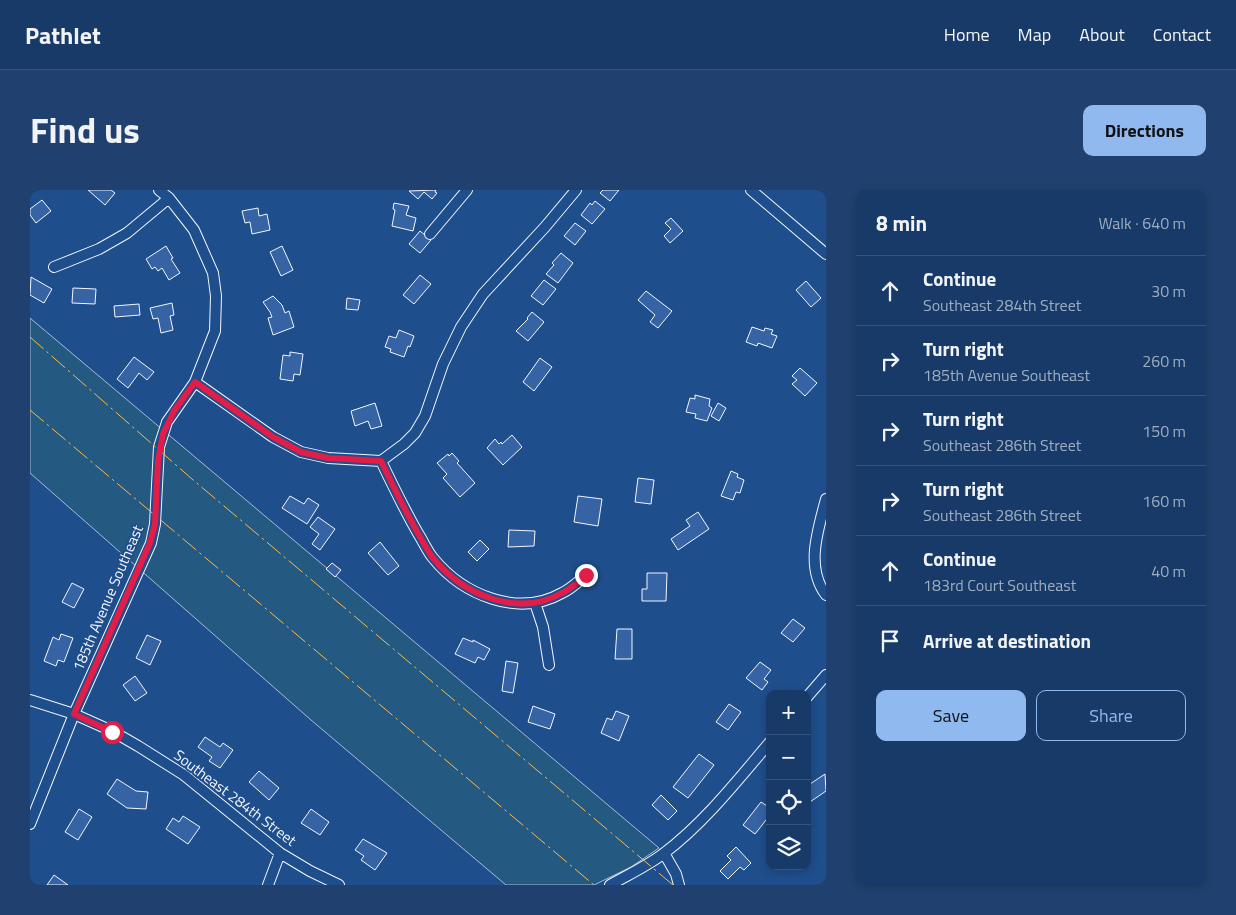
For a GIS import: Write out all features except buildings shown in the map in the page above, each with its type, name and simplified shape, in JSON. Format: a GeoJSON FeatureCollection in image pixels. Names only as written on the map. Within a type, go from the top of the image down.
{"type":"FeatureCollection","features":[{"type":"Feature","properties":{"kind":"street","name":"185th Avenue Southeast"},"geometry":{"type":"LineString","coordinates":[[30,824],[74,714],[150,543],[155,524],[158,461],[163,434],[174,411],[195,382],[214,331],[216,296],[213,273],[194,230],[169,198],[159,190]]}},
{"type":"Feature","properties":{"kind":"street"},"geometry":{"type":"LineString","coordinates":[[430,234],[467,190]]}},
{"type":"Feature","properties":{"kind":"street"},"geometry":{"type":"LineString","coordinates":[[195,382],[273,437],[301,452],[328,458],[381,461],[415,433],[425,416],[443,364],[461,327],[482,294],[576,190]]}},
{"type":"Feature","properties":{"kind":"street"},"geometry":{"type":"LineString","coordinates":[[751,190],[826,254]]}},
{"type":"Feature","properties":{"kind":"street"},"geometry":{"type":"LineString","coordinates":[[54,267],[100,249],[127,233],[169,198]]}},
{"type":"Feature","properties":{"kind":"street"},"geometry":{"type":"LineString","coordinates":[[381,461],[432,557],[446,572],[476,592],[500,602],[518,605],[536,603],[564,593],[586,575]]}},
{"type":"Feature","properties":{"kind":"street"},"geometry":{"type":"LineString","coordinates":[[826,499],[816,534],[814,562],[819,584],[826,596]]}},
{"type":"Feature","properties":{"kind":"street"},"geometry":{"type":"LineString","coordinates":[[536,603],[543,627],[548,665]]}},
{"type":"Feature","properties":{"kind":"street"},"geometry":{"type":"LineString","coordinates":[[811,692],[826,675]]}},
{"type":"Feature","properties":{"kind":"street","name":"Southeast 284th Street"},"geometry":{"type":"LineString","coordinates":[[30,700],[74,714],[130,741],[184,775],[280,853],[310,871],[339,885]]}},
{"type":"Feature","properties":{"kind":"street"},"geometry":{"type":"LineString","coordinates":[[610,885],[639,870],[664,853],[724,796],[766,747]]}},
{"type":"Feature","properties":{"kind":"street"},"geometry":{"type":"LineString","coordinates":[[268,885],[280,853]]}},
{"type":"Feature","properties":{"kind":"street"},"geometry":{"type":"LineString","coordinates":[[664,853],[676,874],[679,885]]}},
{"type":"Feature","properties":{"kind":"shaded area"},"geometry":{"type":"Polygon","coordinates":[[[30,318],[659,848],[631,867],[594,885],[506,885],[311,720],[30,473],[30,318]]]}},
{"type":"Feature","properties":{"kind":"power"},"geometry":{"type":"LineString","coordinates":[[30,337],[192,479],[673,885]]}},
{"type":"Feature","properties":{"kind":"power"},"geometry":{"type":"LineString","coordinates":[[30,410],[594,885]]}},
{"type":"Feature","properties":{"kind":"route"},"geometry":{"type":"LineString","coordinates":[[112,732],[74,714],[150,543],[155,524],[159,447],[174,411],[195,382],[273,437],[301,452],[328,458],[381,461],[411,521],[432,557],[446,572],[482,595],[500,602],[518,605],[536,603],[564,593],[586,575]]}}]}
